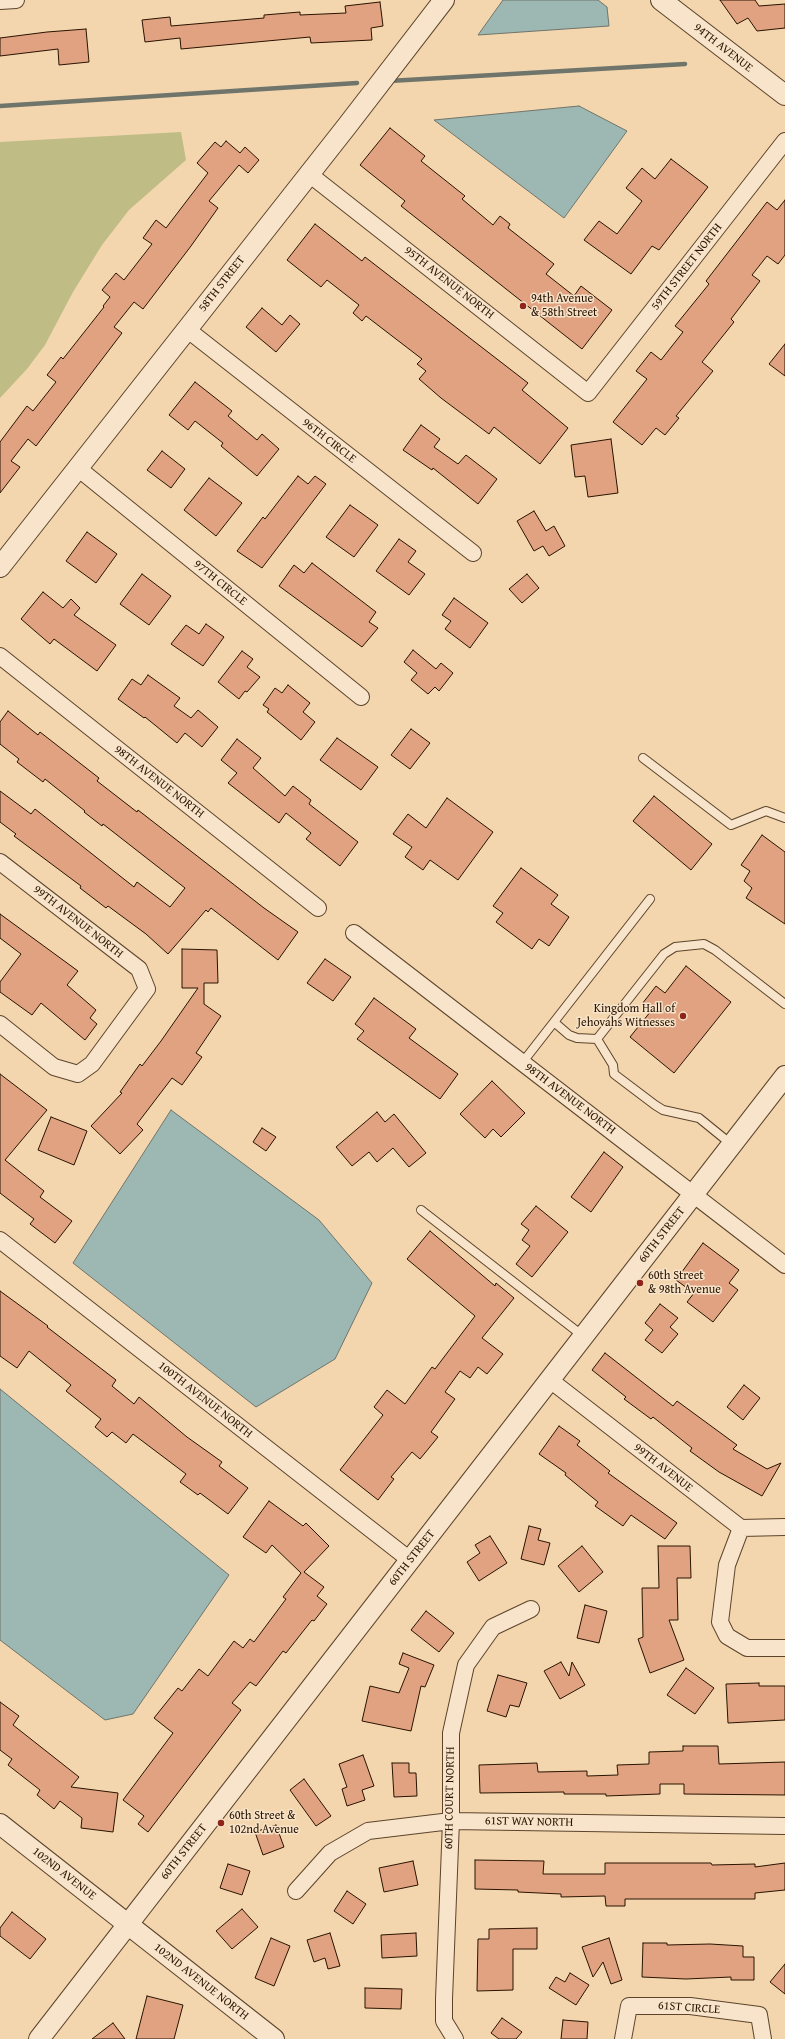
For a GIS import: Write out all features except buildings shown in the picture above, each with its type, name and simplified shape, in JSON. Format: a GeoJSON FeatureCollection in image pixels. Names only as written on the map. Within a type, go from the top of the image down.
{"type":"FeatureCollection","features":[{"type":"Feature","properties":{"kind":"street"},"geometry":{"type":"LineString","coordinates":[[0,1],[16,0]]}},
{"type":"Feature","properties":{"kind":"street","name":"58TH STREET"},"geometry":{"type":"LineString","coordinates":[[0,567],[79,469],[444,0]]}},
{"type":"Feature","properties":{"kind":"street","name":"94TH AVENUE"},"geometry":{"type":"LineString","coordinates":[[661,0],[785,95]]}},
{"type":"Feature","properties":{"kind":"street","name":"59TH STREET NORTH"},"geometry":{"type":"LineString","coordinates":[[588,393],[785,141]]}},
{"type":"Feature","properties":{"kind":"street","name":"95TH AVENUE NORTH"},"geometry":{"type":"LineString","coordinates":[[310,174],[588,393]]}},
{"type":"Feature","properties":{"kind":"street","name":"96TH CIRCLE"},"geometry":{"type":"LineString","coordinates":[[185,331],[192,334],[473,553]]}},
{"type":"Feature","properties":{"kind":"street","name":"97TH CIRCLE"},"geometry":{"type":"LineString","coordinates":[[79,469],[361,697]]}},
{"type":"Feature","properties":{"kind":"street","name":"98TH AVENUE NORTH"},"geometry":{"type":"LineString","coordinates":[[0,656],[318,908]]}},
{"type":"Feature","properties":{"kind":"street","name":"99TH AVENUE NORTH"},"geometry":{"type":"LineString","coordinates":[[0,862],[139,969],[147,989],[92,1064],[78,1074],[54,1067],[0,1024]]}},
{"type":"Feature","properties":{"kind":"street","name":"98TH AVENUE NORTH"},"geometry":{"type":"LineString","coordinates":[[354,933],[785,1265]]}},
{"type":"Feature","properties":{"kind":"street","name":"60TH STREET"},"geometry":{"type":"LineString","coordinates":[[39,2039],[732,1145],[783,1083]]}},
{"type":"Feature","properties":{"kind":"street","name":"100TH AVENUE NORTH"},"geometry":{"type":"LineString","coordinates":[[0,1240],[410,1560]]}},
{"type":"Feature","properties":{"kind":"street","name":"99TH AVENUE"},"geometry":{"type":"LineString","coordinates":[[550,1380],[741,1528]]}},
{"type":"Feature","properties":{"kind":"street"},"geometry":{"type":"LineString","coordinates":[[785,1527],[741,1528],[728,1565],[720,1622],[727,1636],[747,1648],[785,1648]]}},
{"type":"Feature","properties":{"kind":"street","name":"60TH COURT NORTH"},"geometry":{"type":"LineString","coordinates":[[455,2039],[444,2021],[451,1821],[451,1733],[466,1665],[493,1627],[531,1609]]}},
{"type":"Feature","properties":{"kind":"street","name":"61ST WAY NORTH"},"geometry":{"type":"LineString","coordinates":[[296,1891],[330,1853],[368,1831],[451,1821],[785,1826]]}},
{"type":"Feature","properties":{"kind":"street","name":"102ND AVENUE"},"geometry":{"type":"LineString","coordinates":[[0,1824],[128,1924]]}},
{"type":"Feature","properties":{"kind":"street","name":"102ND AVENUE NORTH"},"geometry":{"type":"LineString","coordinates":[[128,1924],[274,2039]]}},
{"type":"Feature","properties":{"kind":"street","name":"61ST CIRCLE"},"geometry":{"type":"LineString","coordinates":[[623,2039],[628,2006],[690,2006],[759,2015],[763,2039]]}},
{"type":"Feature","properties":{"kind":"lane"},"geometry":{"type":"LineString","coordinates":[[643,758],[722,820],[731,825],[766,811],[785,818]]}},
{"type":"Feature","properties":{"kind":"lane"},"geometry":{"type":"LineString","coordinates":[[522,1062],[650,900]]}},
{"type":"Feature","properties":{"kind":"lane"},"geometry":{"type":"LineString","coordinates":[[597,1039],[664,954],[675,947],[704,944],[715,950],[785,1004]]}},
{"type":"Feature","properties":{"kind":"lane"},"geometry":{"type":"LineString","coordinates":[[554,1022],[569,1035],[577,1038],[597,1039]]}},
{"type":"Feature","properties":{"kind":"lane"},"geometry":{"type":"LineString","coordinates":[[597,1039],[613,1065],[614,1074],[663,1110],[699,1118],[732,1145]]}},
{"type":"Feature","properties":{"kind":"lane"},"geometry":{"type":"LineString","coordinates":[[421,1210],[583,1337]]}},
{"type":"Feature","properties":{"kind":"shaded area"},"geometry":{"type":"Polygon","coordinates":[[[181,132],[186,160],[129,210],[102,245],[73,292],[45,345],[27,369],[0,398],[0,142],[181,132]]]}},
{"type":"Feature","properties":{"kind":"water"},"geometry":{"type":"Polygon","coordinates":[[[503,0],[598,0],[607,7],[609,26],[478,35],[503,0]]]}},
{"type":"Feature","properties":{"kind":"water"},"geometry":{"type":"Polygon","coordinates":[[[579,106],[627,131],[564,218],[434,120],[579,106]]]}},
{"type":"Feature","properties":{"kind":"water"},"geometry":{"type":"Polygon","coordinates":[[[171,1110],[319,1220],[372,1283],[335,1359],[256,1407],[73,1263],[171,1110]]]}},
{"type":"Feature","properties":{"kind":"water"},"geometry":{"type":"Polygon","coordinates":[[[0,1389],[229,1575],[133,1714],[105,1720],[0,1640],[0,1389]]]}},
{"type":"Feature","properties":{"kind":"waterway"},"geometry":{"type":"LineString","coordinates":[[389,81],[685,64]]}},
{"type":"Feature","properties":{"kind":"waterway"},"geometry":{"type":"LineString","coordinates":[[0,106],[357,83]]}},
{"type":"Feature","properties":{"kind":"place","name":"94th Avenue & 58th Street"},"geometry":{"type":"Point","coordinates":[523,306]}},
{"type":"Feature","properties":{"kind":"place","name":"Kingdom Hall of Jehovahs Witnesses"},"geometry":{"type":"Point","coordinates":[683,1016]}},
{"type":"Feature","properties":{"kind":"place","name":"60th Street & 98th Avenue"},"geometry":{"type":"Point","coordinates":[640,1283]}},
{"type":"Feature","properties":{"kind":"place","name":"60th Street & 102nd Avenue"},"geometry":{"type":"Point","coordinates":[221,1823]}}]}
